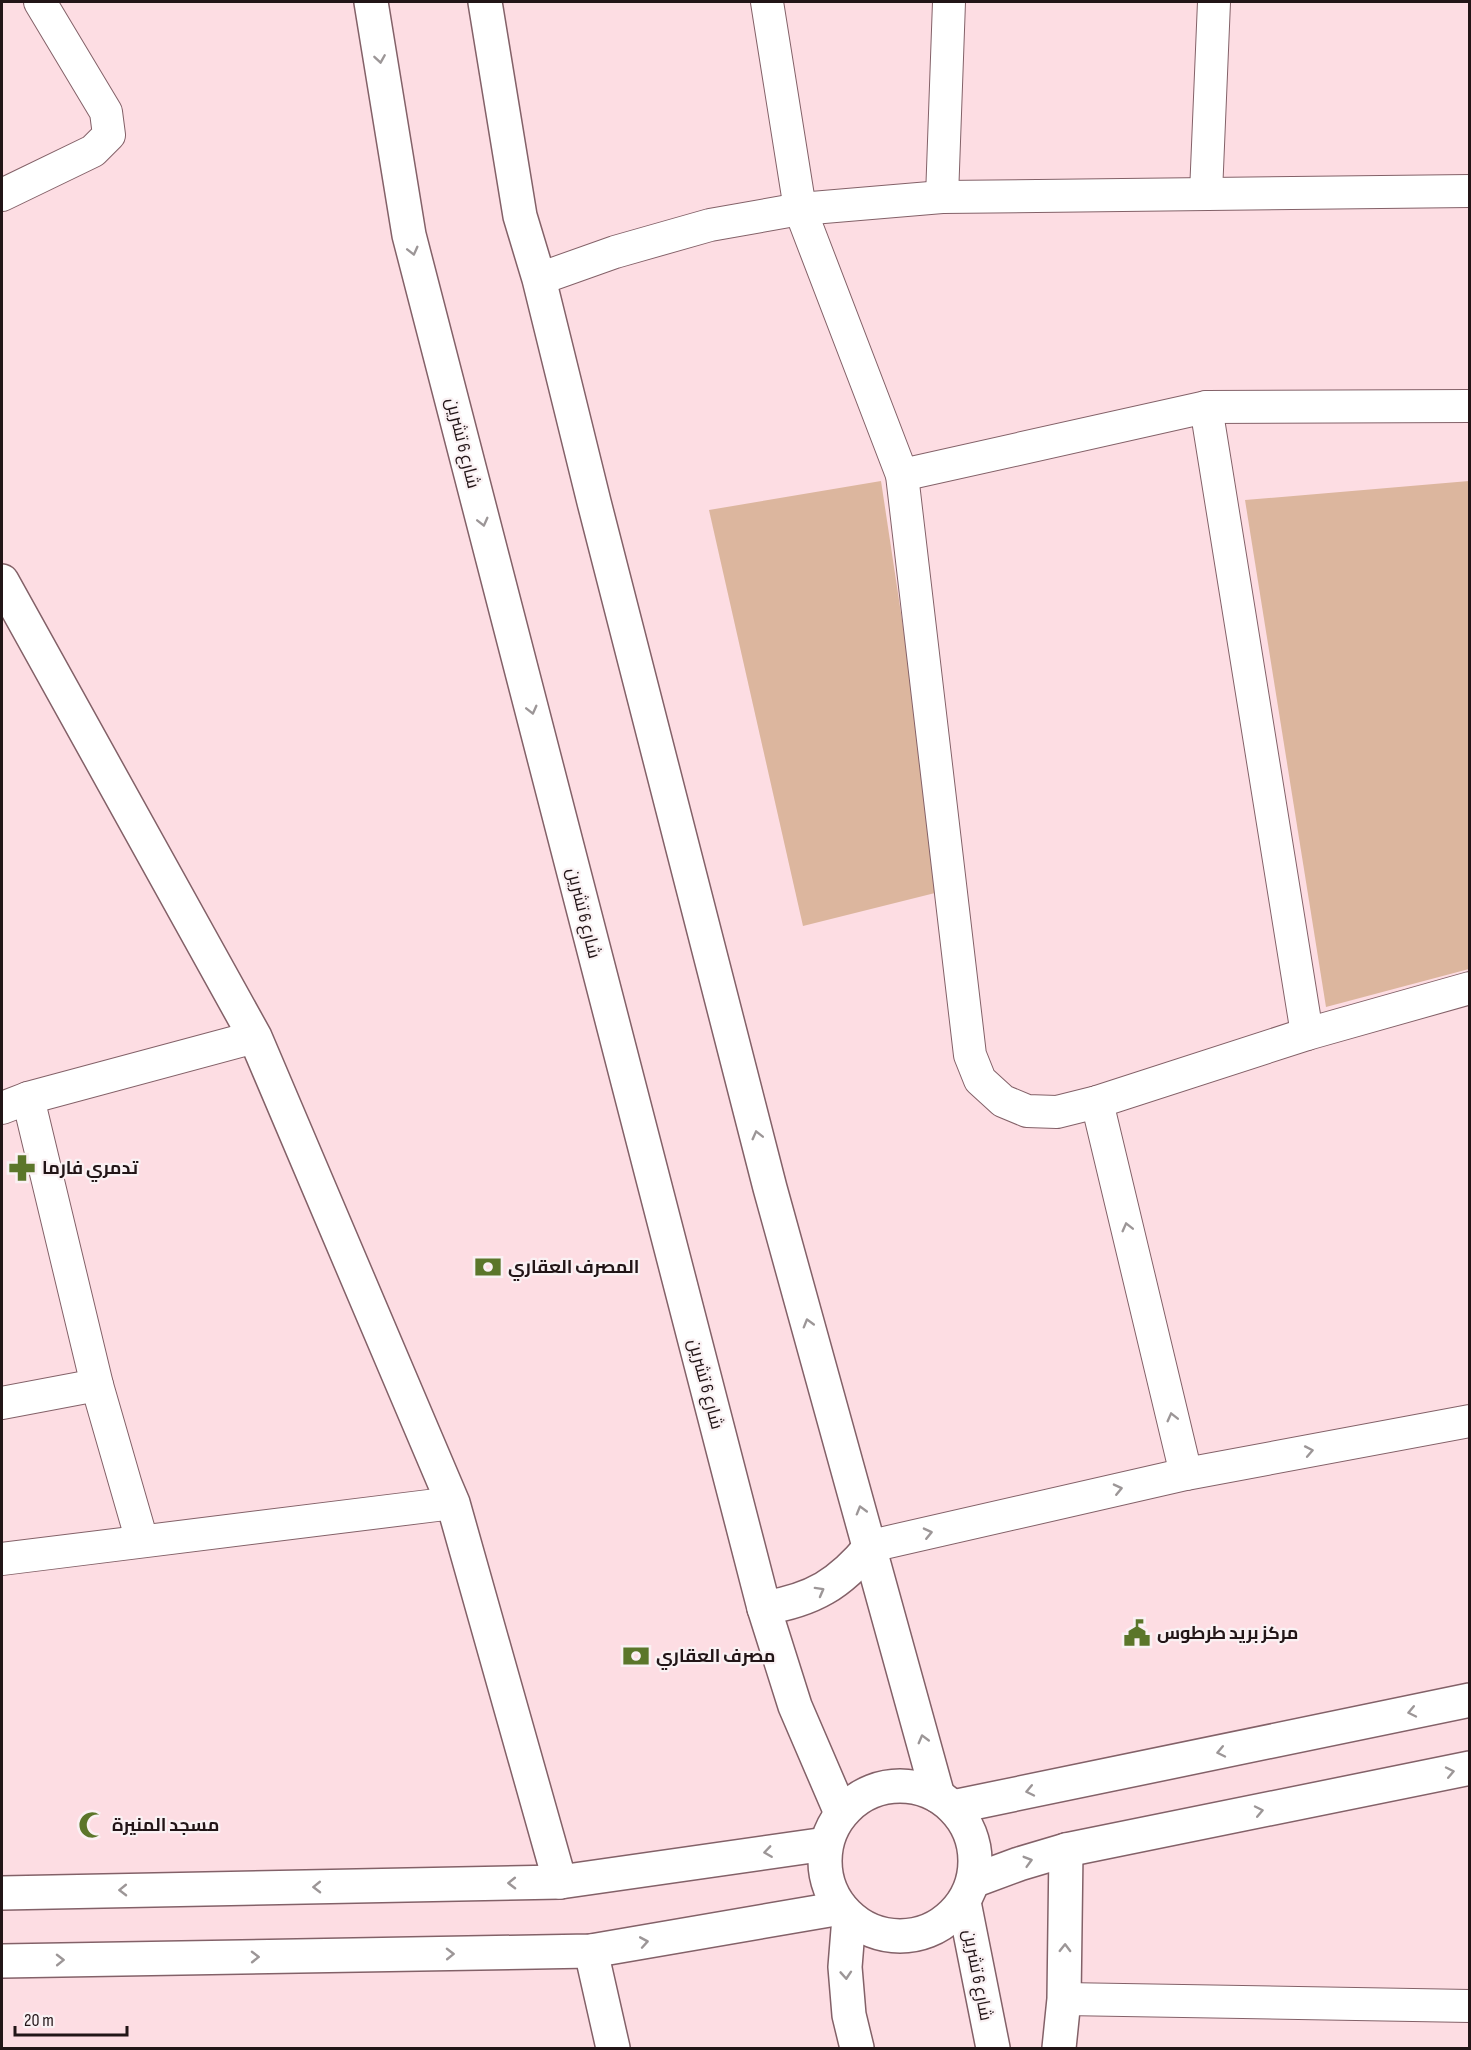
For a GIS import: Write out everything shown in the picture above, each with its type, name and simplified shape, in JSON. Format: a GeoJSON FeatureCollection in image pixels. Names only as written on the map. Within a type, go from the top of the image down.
{"type":"FeatureCollection","features":[{"type":"Feature","properties":{"kind":"main road","name":"شارع 6 تشرين"},"geometry":{"type":"LineString","coordinates":[[371,2],[409,235],[764,1608],[795,1706],[841,1813]]}},
{"type":"Feature","properties":{"kind":"main road"},"geometry":{"type":"LineString","coordinates":[[485,2],[520,216],[539,279],[770,1188],[945,1801]]}},
{"type":"Feature","properties":{"kind":"main road"},"geometry":{"type":"LineString","coordinates":[[2,581],[255,1036],[453,1503],[560,1882]]}},
{"type":"Feature","properties":{"kind":"main road"},"geometry":{"type":"LineString","coordinates":[[764,1608],[790,1604],[821,1591],[855,1566],[871,1546]]}},
{"type":"Feature","properties":{"kind":"main road"},"geometry":{"type":"LineString","coordinates":[[945,1801],[1470,1700]]}},
{"type":"Feature","properties":{"kind":"main road"},"geometry":{"type":"LineString","coordinates":[[968,1892],[1019,1864],[1066,1850],[1470,1768]]}},
{"type":"Feature","properties":{"kind":"main road"},"geometry":{"type":"LineString","coordinates":[[913,1786],[945,1801],[969,1829],[976,1855],[968,1892],[949,1918],[931,1930],[910,1936],[888,1936],[867,1929],[845,1912],[829,1888],[825,1866],[826,1844],[841,1813],[861,1796],[886,1787],[913,1786]]}},
{"type":"Feature","properties":{"kind":"main road"},"geometry":{"type":"LineString","coordinates":[[2,1893],[560,1882],[826,1844]]}},
{"type":"Feature","properties":{"kind":"main road"},"geometry":{"type":"LineString","coordinates":[[1059,2049],[1064,1999],[1066,1850]]}},
{"type":"Feature","properties":{"kind":"main road","name":"شارع 6 تشرين"},"geometry":{"type":"LineString","coordinates":[[968,1892],[993,2049]]}},
{"type":"Feature","properties":{"kind":"main road"},"geometry":{"type":"LineString","coordinates":[[2,1961],[591,1951],[845,1912]]}},
{"type":"Feature","properties":{"kind":"main road"},"geometry":{"type":"LineString","coordinates":[[845,1912],[845,1967],[849,2015],[857,2049]]}},
{"type":"Feature","properties":{"kind":"main road"},"geometry":{"type":"LineString","coordinates":[[591,1951],[613,2049]]}},
{"type":"Feature","properties":{"kind":"street"},"geometry":{"type":"LineString","coordinates":[[2,195],[93,151],[109,135],[106,112],[40,2]]}},
{"type":"Feature","properties":{"kind":"street"},"geometry":{"type":"LineString","coordinates":[[767,2],[800,209],[902,475],[970,1055],[980,1080],[1003,1101],[1027,1111],[1057,1112],[1096,1102],[1307,1034],[1470,988]]}},
{"type":"Feature","properties":{"kind":"street"},"geometry":{"type":"LineString","coordinates":[[942,197],[949,2]]}},
{"type":"Feature","properties":{"kind":"street"},"geometry":{"type":"LineString","coordinates":[[1206,193],[1214,2]]}},
{"type":"Feature","properties":{"kind":"street"},"geometry":{"type":"LineString","coordinates":[[539,279],[615,252],[710,225],[800,209],[942,197],[1470,191]]}},
{"type":"Feature","properties":{"kind":"street"},"geometry":{"type":"LineString","coordinates":[[902,475],[1206,407],[1470,406]]}},
{"type":"Feature","properties":{"kind":"street"},"geometry":{"type":"LineString","coordinates":[[1206,407],[1307,1034]]}},
{"type":"Feature","properties":{"kind":"street"},"geometry":{"type":"LineString","coordinates":[[142,1540],[15,1103],[255,1036]]}},
{"type":"Feature","properties":{"kind":"street"},"geometry":{"type":"LineString","coordinates":[[1096,1102],[1186,1474]]}},
{"type":"Feature","properties":{"kind":"street"},"geometry":{"type":"LineString","coordinates":[[2,1404],[97,1385]]}},
{"type":"Feature","properties":{"kind":"street"},"geometry":{"type":"LineString","coordinates":[[871,1546],[1186,1474],[1470,1421]]}},
{"type":"Feature","properties":{"kind":"street"},"geometry":{"type":"LineString","coordinates":[[2,1559],[453,1503]]}},
{"type":"Feature","properties":{"kind":"street"},"geometry":{"type":"LineString","coordinates":[[1064,1999],[1470,2006]]}},
{"type":"Feature","properties":{"kind":"shaded area"},"geometry":{"type":"Polygon","coordinates":[[[881,481],[943,891],[803,926],[709,510],[881,481]]]}},
{"type":"Feature","properties":{"kind":"shaded area"},"geometry":{"type":"Polygon","coordinates":[[[1469,481],[1469,969],[1326,1007],[1245,500],[1469,481]]]}},
{"type":"Feature","properties":{"kind":"place","name":"تدمري فارما"},"geometry":{"type":"Point","coordinates":[22,1168]}},
{"type":"Feature","properties":{"kind":"place","name":"المصرف العقاري"},"geometry":{"type":"Point","coordinates":[488,1267]}},
{"type":"Feature","properties":{"kind":"place","name":"مركز بريد طرطوس"},"geometry":{"type":"Point","coordinates":[1137,1633]}},
{"type":"Feature","properties":{"kind":"place","name":"مصرف العقاري"},"geometry":{"type":"Point","coordinates":[636,1656]}},
{"type":"Feature","properties":{"kind":"place","name":"مسجد المنيرة"},"geometry":{"type":"Point","coordinates":[92,1825]}}]}
